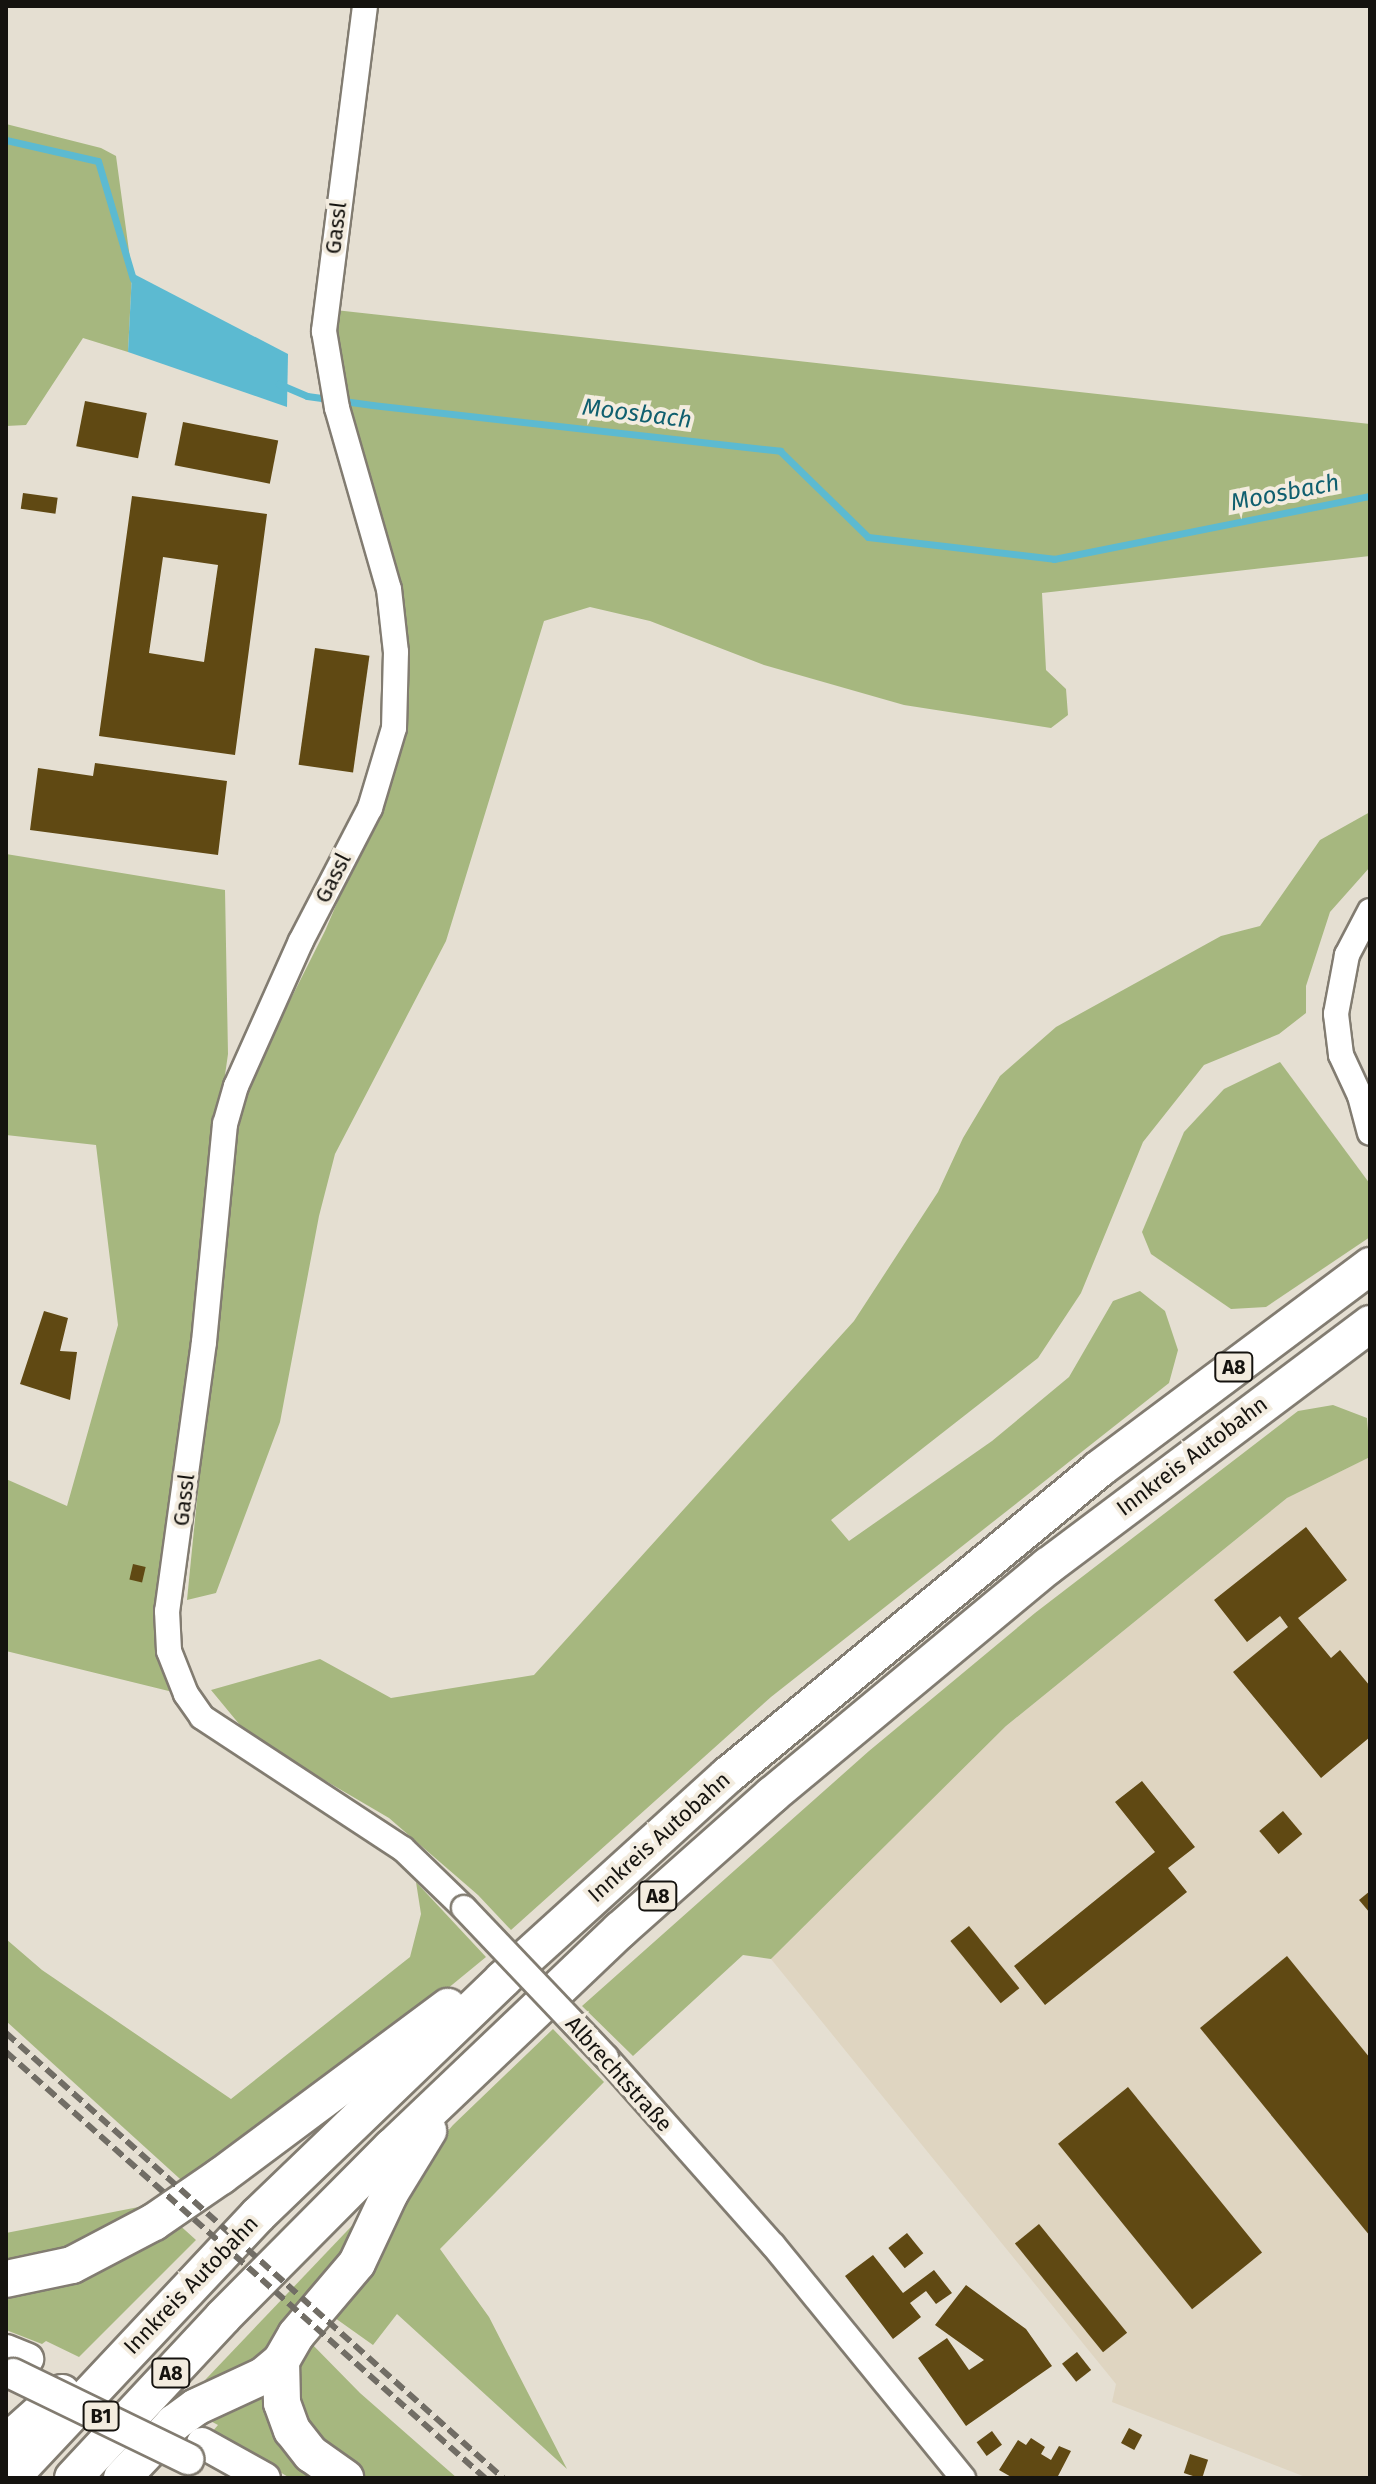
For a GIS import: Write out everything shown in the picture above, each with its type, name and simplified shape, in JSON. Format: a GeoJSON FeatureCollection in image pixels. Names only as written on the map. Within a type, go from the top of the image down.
{"type":"FeatureCollection","features":[{"type":"Feature","properties":{"kind":"highway","name":"Innkreis Autobahn"},"geometry":{"type":"LineString","coordinates":[[11,2478],[258,2215],[503,1979],[728,1775],[851,1670],[1099,1469],[1370,1266]]}},
{"type":"Feature","properties":{"kind":"highway","name":"Innkreis Autobahn"},"geometry":{"type":"LineString","coordinates":[[73,2478],[223,2317],[455,2086],[772,1795],[978,1621],[1151,1485],[1370,1324]]}},
{"type":"Feature","properties":{"kind":"highway"},"geometry":{"type":"LineString","coordinates":[[6,2279],[72,2265],[154,2222],[221,2176],[441,2010],[503,1979]]}},
{"type":"Feature","properties":{"kind":"highway"},"geometry":{"type":"LineString","coordinates":[[122,2478],[174,2423],[196,2407],[263,2376],[281,2361],[296,2335],[357,2263],[390,2193],[455,2086]]}},
{"type":"Feature","properties":{"kind":"highway"},"geometry":{"type":"LineString","coordinates":[[281,2361],[282,2403],[292,2430],[311,2454],[345,2478]]}},
{"type":"Feature","properties":{"kind":"highway"},"geometry":{"type":"LineString","coordinates":[[6,2443],[68,2387],[112,2368]]}},
{"type":"Feature","properties":{"kind":"main road","name":"B1"},"geometry":{"type":"LineString","coordinates":[[13,2363],[195,2451],[265,2478]]}},
{"type":"Feature","properties":{"kind":"main road","name":"B1"},"geometry":{"type":"LineString","coordinates":[[195,2451],[223,2478]]}},
{"type":"Feature","properties":{"kind":"street","name":"Gassl"},"geometry":{"type":"LineString","coordinates":[[220,1729],[202,1717],[186,1694],[169,1651],[167,1611],[204,1342],[225,1124],[236,1086],[301,941],[370,808],[394,728],[396,652],[389,589],[336,400],[324,331],[365,6]]}},
{"type":"Feature","properties":{"kind":"street"},"geometry":{"type":"LineString","coordinates":[[1370,911],[1347,955],[1336,1005],[1341,1055],[1365,1100],[1370,1133]]}},
{"type":"Feature","properties":{"kind":"street","name":"Albrechtstraße"},"geometry":{"type":"LineString","coordinates":[[220,1729],[403,1849],[464,1908],[606,2057],[773,2245],[963,2478]]}},
{"type":"Feature","properties":{"kind":"shaded area"},"geometry":{"type":"Polygon","coordinates":[[[1370,1457],[1370,2478],[1308,2478],[1112,2402],[1116,2384],[771,1959],[1006,1726],[1287,1498],[1370,1457]]]}},
{"type":"Feature","properties":{"kind":"green space"},"geometry":{"type":"Polygon","coordinates":[[[6,124],[101,148],[116,156],[132,273],[128,352],[83,338],[26,425],[6,426],[6,124]]]}},
{"type":"Feature","properties":{"kind":"green space"},"geometry":{"type":"Polygon","coordinates":[[[335,310],[1370,424],[1370,556],[1042,593],[1046,670],[1066,689],[1068,715],[1051,728],[904,705],[764,665],[650,621],[590,607],[544,621],[446,941],[335,1154],[319,1216],[280,1422],[216,1593],[187,1600],[229,1177],[248,1084],[325,931],[384,793],[407,682],[400,596],[340,389],[335,310]]]}},
{"type":"Feature","properties":{"kind":"green space"},"geometry":{"type":"Polygon","coordinates":[[[1370,812],[1370,867],[1330,912],[1306,986],[1306,1013],[1279,1034],[1204,1065],[1143,1142],[1081,1293],[1038,1358],[831,1520],[849,1541],[992,1441],[1069,1377],[1113,1301],[1140,1291],[1165,1311],[1178,1350],[1169,1383],[771,1697],[511,1930],[478,1895],[389,1818],[249,1736],[211,1690],[320,1659],[391,1698],[534,1675],[854,1321],[938,1192],[963,1138],[1000,1076],[1056,1027],[1221,936],[1260,926],[1320,840],[1370,812]]]}},
{"type":"Feature","properties":{"kind":"green space"},"geometry":{"type":"Polygon","coordinates":[[[6,854],[225,890],[228,1054],[204,1223],[188,1398],[155,1629],[185,1695],[6,1651],[6,1479],[67,1506],[118,1325],[96,1145],[6,1135],[6,854]]]}},
{"type":"Feature","properties":{"kind":"green space"},"geometry":{"type":"Polygon","coordinates":[[[1280,1062],[1370,1184],[1370,1237],[1266,1307],[1231,1309],[1151,1254],[1142,1232],[1184,1132],[1224,1089],[1280,1062]]]}},
{"type":"Feature","properties":{"kind":"green space"},"geometry":{"type":"Polygon","coordinates":[[[1333,1405],[1367,1418],[1370,1457],[1287,1498],[1006,1726],[771,1959],[743,1955],[633,2056],[582,2006],[869,1751],[1035,1613],[1298,1411],[1333,1405]]]}},
{"type":"Feature","properties":{"kind":"green space"},"geometry":{"type":"Polygon","coordinates":[[[416,1882],[486,1957],[363,2058],[190,2188],[6,2021],[6,1939],[42,1970],[231,2099],[410,1957],[421,1914],[416,1882]]]}},
{"type":"Feature","properties":{"kind":"green space"},"geometry":{"type":"Polygon","coordinates":[[[553,2029],[604,2082],[440,2249],[489,2317],[567,2469],[397,2314],[373,2345],[335,2318],[380,2262],[410,2175],[453,2125],[553,2029]]]}},
{"type":"Feature","properties":{"kind":"green space"},"geometry":{"type":"Polygon","coordinates":[[[154,2204],[105,2242],[6,2266],[6,2233],[154,2204]]]}},
{"type":"Feature","properties":{"kind":"green space"},"geometry":{"type":"Polygon","coordinates":[[[366,2211],[338,2275],[252,2371],[186,2400],[366,2211]]]}},
{"type":"Feature","properties":{"kind":"green space"},"geometry":{"type":"Polygon","coordinates":[[[175,2221],[196,2240],[79,2357],[46,2341],[42,2344],[6,2330],[6,2294],[175,2221]]]}},
{"type":"Feature","properties":{"kind":"green space"},"geometry":{"type":"Polygon","coordinates":[[[304,2336],[360,2393],[457,2478],[362,2478],[319,2444],[295,2404],[297,2348],[304,2336]]]}},
{"type":"Feature","properties":{"kind":"green space"},"geometry":{"type":"Polygon","coordinates":[[[268,2387],[322,2478],[290,2478],[212,2432],[218,2425],[203,2417],[268,2387]]]}},
{"type":"Feature","properties":{"kind":"water"},"geometry":{"type":"Polygon","coordinates":[[[132,273],[288,354],[287,407],[128,352],[132,273]]]}},
{"type":"Feature","properties":{"kind":"building"},"geometry":{"type":"Polygon","coordinates":[[[85,401],[147,413],[138,458],[76,446],[85,401]]]}},
{"type":"Feature","properties":{"kind":"building"},"geometry":{"type":"Polygon","coordinates":[[[183,422],[278,441],[270,484],[175,465],[183,422]]]}},
{"type":"Feature","properties":{"kind":"building"},"geometry":{"type":"Polygon","coordinates":[[[23,493],[58,498],[55,514],[21,509],[23,493]]]}},
{"type":"Feature","properties":{"kind":"building"},"geometry":{"type":"Polygon","coordinates":[[[132,496],[267,514],[235,755],[99,736],[132,496]],[[163,557],[149,653],[204,662],[218,565],[163,557]]]}},
{"type":"Feature","properties":{"kind":"building"},"geometry":{"type":"Polygon","coordinates":[[[315,648],[369,656],[353,773],[299,765],[315,648]]]}},
{"type":"Feature","properties":{"kind":"building"},"geometry":{"type":"Polygon","coordinates":[[[95,763],[227,781],[218,855],[30,830],[38,768],[93,776],[95,763]]]}},
{"type":"Feature","properties":{"kind":"building"},"geometry":{"type":"Polygon","coordinates":[[[44,1311],[68,1318],[60,1351],[77,1352],[70,1400],[20,1384],[44,1311]]]}},
{"type":"Feature","properties":{"kind":"building"},"geometry":{"type":"Polygon","coordinates":[[[1306,1527],[1347,1580],[1298,1618],[1331,1658],[1340,1650],[1370,1686],[1370,1737],[1321,1778],[1233,1672],[1288,1627],[1280,1616],[1247,1642],[1214,1600],[1306,1527]]]}},
{"type":"Feature","properties":{"kind":"building"},"geometry":{"type":"Polygon","coordinates":[[[133,1564],[146,1567],[142,1583],[129,1580],[133,1564]]]}},
{"type":"Feature","properties":{"kind":"building"},"geometry":{"type":"Polygon","coordinates":[[[1142,1781],[1195,1847],[1168,1868],[1187,1892],[1045,2005],[1014,1966],[1155,1852],[1115,1802],[1142,1781]]]}},
{"type":"Feature","properties":{"kind":"building"},"geometry":{"type":"Polygon","coordinates":[[[1283,1811],[1302,1834],[1279,1854],[1259,1831],[1283,1811]]]}},
{"type":"Feature","properties":{"kind":"building"},"geometry":{"type":"Polygon","coordinates":[[[1370,1891],[1370,1913],[1359,1900],[1370,1891]]]}},
{"type":"Feature","properties":{"kind":"building"},"geometry":{"type":"Polygon","coordinates":[[[969,1926],[1019,1988],[1001,2003],[950,1941],[969,1926]]]}},
{"type":"Feature","properties":{"kind":"building"},"geometry":{"type":"Polygon","coordinates":[[[1287,1956],[1370,2058],[1370,2236],[1200,2028],[1287,1956]]]}},
{"type":"Feature","properties":{"kind":"building"},"geometry":{"type":"Polygon","coordinates":[[[1128,2087],[1262,2253],[1192,2309],[1058,2144],[1128,2087]]]}},
{"type":"Feature","properties":{"kind":"building"},"geometry":{"type":"Polygon","coordinates":[[[1039,2224],[1127,2333],[1103,2352],[1015,2244],[1039,2224]]]}},
{"type":"Feature","properties":{"kind":"building"},"geometry":{"type":"Polygon","coordinates":[[[907,2233],[923,2253],[905,2268],[888,2248],[907,2233]]]}},
{"type":"Feature","properties":{"kind":"building"},"geometry":{"type":"Polygon","coordinates":[[[873,2255],[903,2293],[934,2270],[952,2293],[936,2304],[926,2291],[910,2303],[921,2317],[893,2339],[845,2276],[873,2255]]]}},
{"type":"Feature","properties":{"kind":"building"},"geometry":{"type":"Polygon","coordinates":[[[966,2285],[1026,2329],[1052,2366],[966,2426],[918,2358],[947,2338],[969,2370],[984,2360],[935,2325],[966,2285]]]}},
{"type":"Feature","properties":{"kind":"building"},"geometry":{"type":"Polygon","coordinates":[[[1077,2352],[1091,2370],[1076,2382],[1062,2364],[1077,2352]]]}},
{"type":"Feature","properties":{"kind":"building"},"geometry":{"type":"Polygon","coordinates":[[[1129,2428],[1142,2435],[1134,2450],[1121,2443],[1129,2428]]]}},
{"type":"Feature","properties":{"kind":"building"},"geometry":{"type":"Polygon","coordinates":[[[992,2431],[1002,2445],[987,2456],[977,2442],[992,2431]]]}},
{"type":"Feature","properties":{"kind":"building"},"geometry":{"type":"Polygon","coordinates":[[[1031,2438],[1045,2447],[1041,2454],[1051,2460],[1059,2446],[1071,2451],[1057,2478],[1013,2478],[999,2470],[1018,2440],[1026,2445],[1031,2438]]]}},
{"type":"Feature","properties":{"kind":"building"},"geometry":{"type":"Polygon","coordinates":[[[1190,2454],[1208,2460],[1202,2478],[1184,2473],[1190,2454]]]}},
{"type":"Feature","properties":{"kind":"waterway","name":"Moosbach"},"geometry":{"type":"LineString","coordinates":[[6,140],[98,161],[133,279]]}},
{"type":"Feature","properties":{"kind":"waterway","name":"Moosbach"},"geometry":{"type":"LineString","coordinates":[[279,384],[307,396],[372,405],[780,451],[868,537],[1054,559],[1370,496]]}},
{"type":"Feature","properties":{"kind":"railway"},"geometry":{"type":"LineString","coordinates":[[6,2033],[503,2478]]}},
{"type":"Feature","properties":{"kind":"railway"},"geometry":{"type":"LineString","coordinates":[[6,2052],[485,2478]]}}]}
